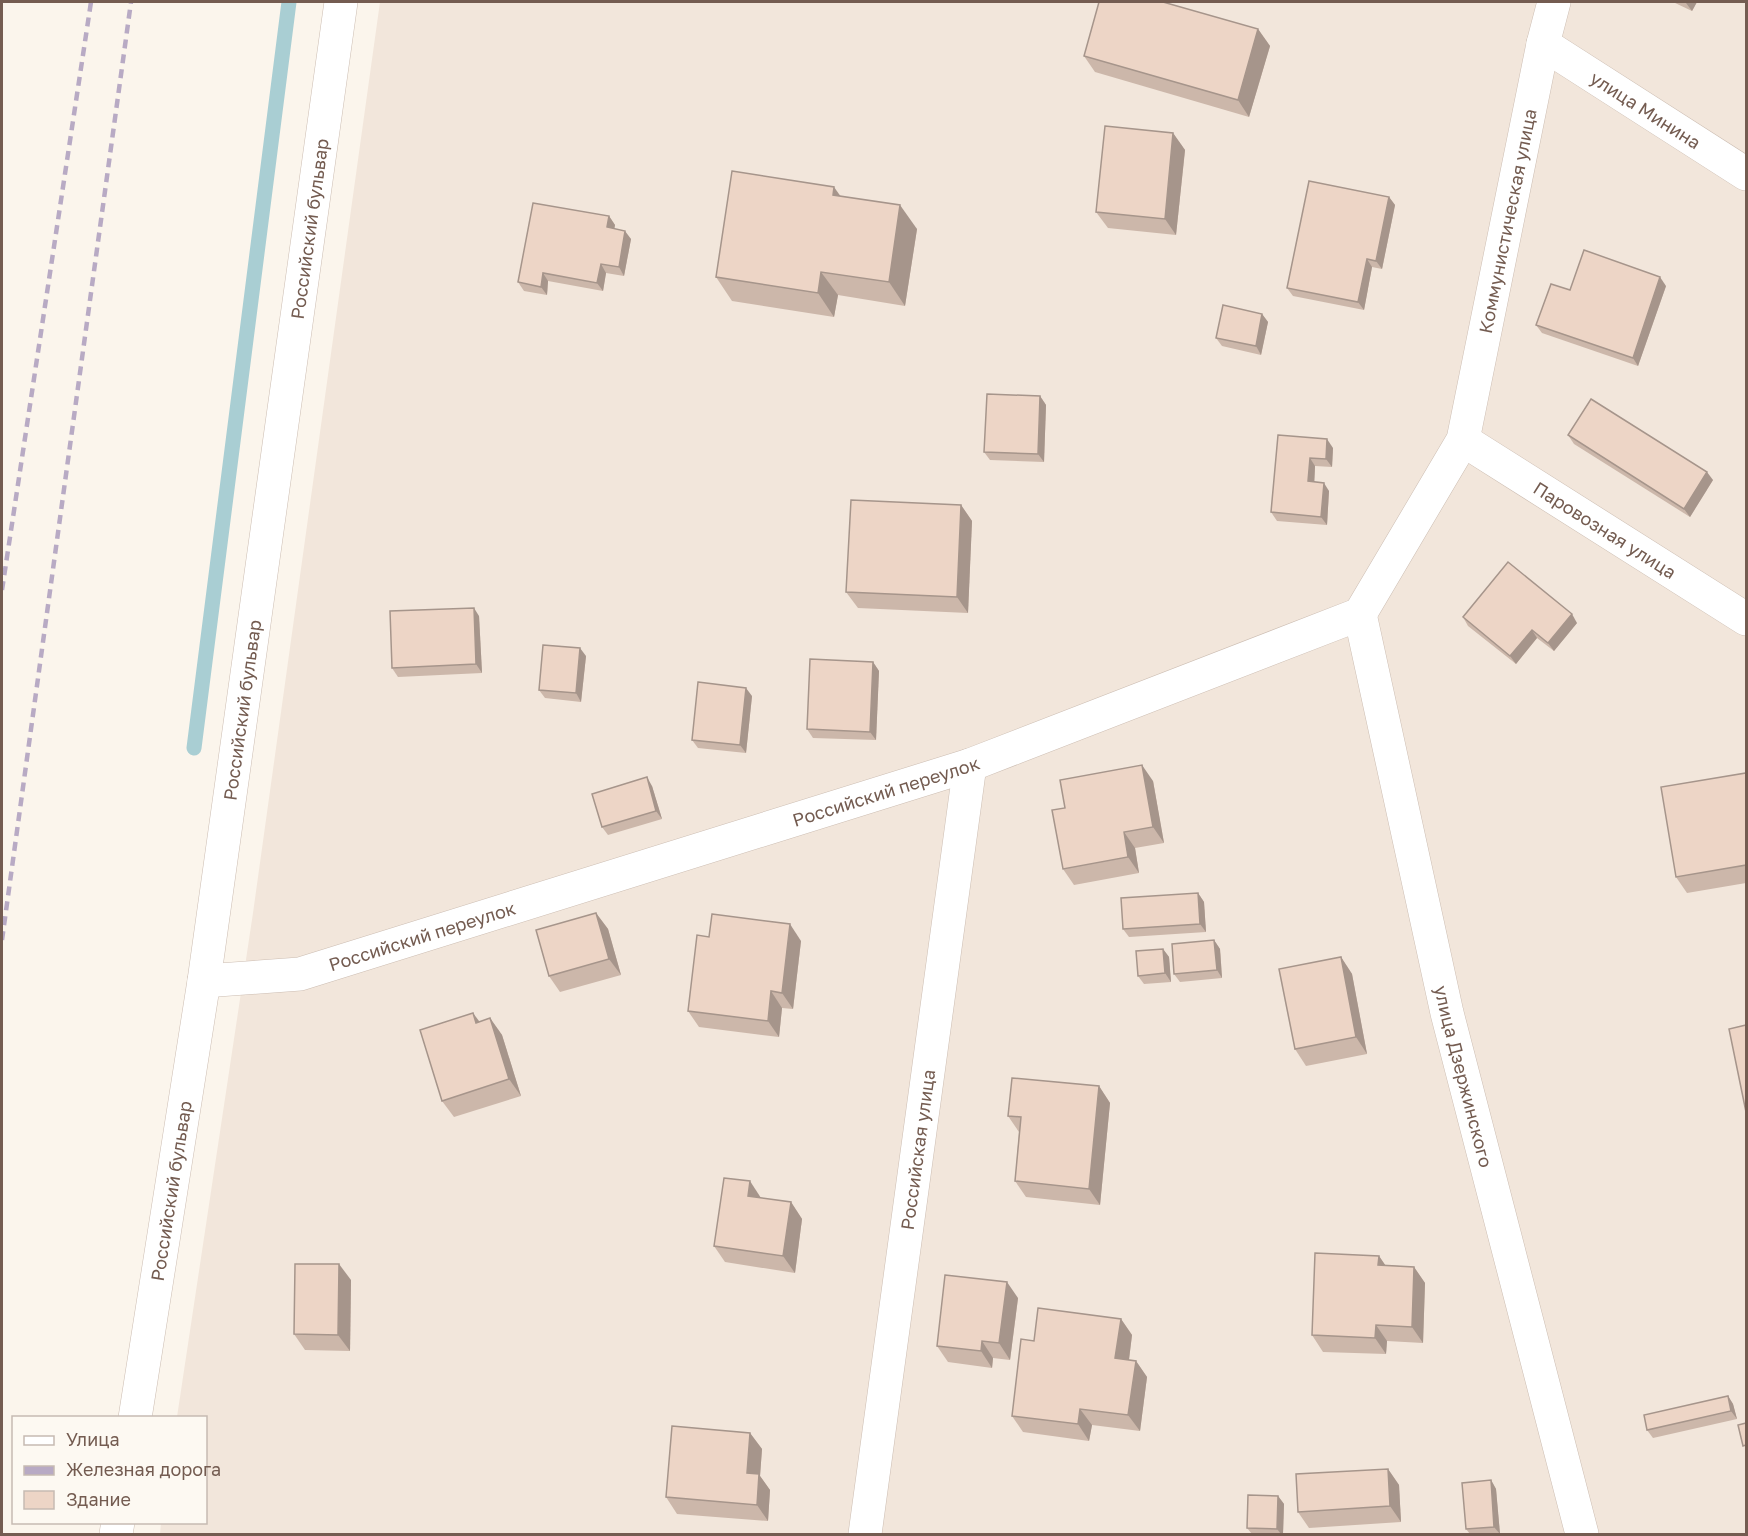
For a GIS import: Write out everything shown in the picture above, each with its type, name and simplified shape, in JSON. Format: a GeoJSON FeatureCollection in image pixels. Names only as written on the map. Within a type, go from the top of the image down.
{"type":"FeatureCollection","features":[{"type":"Feature","properties":{"kind":"street","name":"Российский бульвар"},"geometry":{"type":"LineString","coordinates":[[135,1416],[204,981],[340,2]]}},
{"type":"Feature","properties":{"kind":"street","name":"Коммунистическая улица"},"geometry":{"type":"LineString","coordinates":[[1463,440],[1543,44],[1554,2]]}},
{"type":"Feature","properties":{"kind":"street","name":"улица Минина"},"geometry":{"type":"LineString","coordinates":[[1543,44],[1746,174]]}},
{"type":"Feature","properties":{"kind":"street"},"geometry":{"type":"LineString","coordinates":[[1360,614],[1463,440]]}},
{"type":"Feature","properties":{"kind":"street","name":"Паровозная улица"},"geometry":{"type":"LineString","coordinates":[[1463,440],[1746,619]]}},
{"type":"Feature","properties":{"kind":"street","name":"Российский переулок"},"geometry":{"type":"LineString","coordinates":[[204,981],[300,974],[970,765],[1360,614]]}},
{"type":"Feature","properties":{"kind":"street","name":"улица Дзержинского"},"geometry":{"type":"LineString","coordinates":[[1360,614],[1447,1012],[1582,1534]]}},
{"type":"Feature","properties":{"kind":"street","name":"Российская улица"},"geometry":{"type":"LineString","coordinates":[[865,1534],[970,765]]}},
{"type":"Feature","properties":{"kind":"shaded area"},"geometry":{"type":"Polygon","coordinates":[[[380,2],[1746,2],[1746,1534],[160,1534],[161,1524],[207,1524],[207,1416],[177,1416],[253,913],[380,2]]]}},
{"type":"Feature","properties":{"kind":"building"},"geometry":{"type":"Polygon","coordinates":[[[1099,2],[1163,2],[1258,29],[1238,100],[1084,56],[1099,2]]]}},
{"type":"Feature","properties":{"kind":"building"},"geometry":{"type":"Polygon","coordinates":[[[1105,126],[1173,133],[1165,219],[1096,212],[1105,126]]]}},
{"type":"Feature","properties":{"kind":"building"},"geometry":{"type":"Polygon","coordinates":[[[732,171],[834,187],[833,195],[900,205],[889,282],[821,272],[818,293],[716,277],[732,171]]]}},
{"type":"Feature","properties":{"kind":"building"},"geometry":{"type":"Polygon","coordinates":[[[1309,181],[1389,197],[1376,261],[1367,259],[1358,302],[1287,288],[1309,181]]]}},
{"type":"Feature","properties":{"kind":"building"},"geometry":{"type":"Polygon","coordinates":[[[533,203],[609,216],[607,227],[625,231],[619,267],[601,264],[597,283],[543,273],[541,287],[518,282],[533,203]]]}},
{"type":"Feature","properties":{"kind":"building"},"geometry":{"type":"Polygon","coordinates":[[[1584,250],[1660,277],[1633,358],[1536,325],[1551,284],[1570,290],[1584,250]]]}},
{"type":"Feature","properties":{"kind":"building"},"geometry":{"type":"Polygon","coordinates":[[[1223,305],[1262,314],[1256,346],[1216,338],[1223,305]]]}},
{"type":"Feature","properties":{"kind":"building"},"geometry":{"type":"Polygon","coordinates":[[[987,394],[1040,396],[1038,454],[984,452],[987,394]]]}},
{"type":"Feature","properties":{"kind":"building"},"geometry":{"type":"Polygon","coordinates":[[[1591,399],[1707,472],[1684,509],[1568,435],[1591,399]]]}},
{"type":"Feature","properties":{"kind":"building"},"geometry":{"type":"Polygon","coordinates":[[[1278,435],[1327,439],[1326,459],[1310,458],[1308,481],[1324,483],[1321,517],[1271,512],[1278,435]]]}},
{"type":"Feature","properties":{"kind":"building"},"geometry":{"type":"Polygon","coordinates":[[[851,500],[961,505],[957,597],[846,592],[851,500]]]}},
{"type":"Feature","properties":{"kind":"building"},"geometry":{"type":"Polygon","coordinates":[[[1508,562],[1572,614],[1548,643],[1532,630],[1510,656],[1463,617],[1508,562]]]}},
{"type":"Feature","properties":{"kind":"building"},"geometry":{"type":"Polygon","coordinates":[[[474,608],[476,664],[392,668],[390,611],[474,608]]]}},
{"type":"Feature","properties":{"kind":"building"},"geometry":{"type":"Polygon","coordinates":[[[543,645],[580,648],[576,693],[539,690],[543,645]]]}},
{"type":"Feature","properties":{"kind":"building"},"geometry":{"type":"Polygon","coordinates":[[[810,659],[873,662],[870,732],[807,729],[810,659]]]}},
{"type":"Feature","properties":{"kind":"building"},"geometry":{"type":"Polygon","coordinates":[[[698,682],[746,688],[740,745],[692,740],[698,682]]]}},
{"type":"Feature","properties":{"kind":"building"},"geometry":{"type":"Polygon","coordinates":[[[1142,765],[1153,827],[1124,832],[1128,857],[1063,869],[1052,810],[1065,808],[1060,780],[1142,765]]]}},
{"type":"Feature","properties":{"kind":"building"},"geometry":{"type":"Polygon","coordinates":[[[1746,773],[1746,865],[1676,877],[1661,787],[1746,773]]]}},
{"type":"Feature","properties":{"kind":"building"},"geometry":{"type":"Polygon","coordinates":[[[647,777],[656,811],[602,827],[592,794],[647,777]]]}},
{"type":"Feature","properties":{"kind":"building"},"geometry":{"type":"Polygon","coordinates":[[[1198,893],[1200,924],[1123,929],[1121,898],[1198,893]]]}},
{"type":"Feature","properties":{"kind":"building"},"geometry":{"type":"Polygon","coordinates":[[[596,913],[609,959],[549,976],[536,930],[596,913]]]}},
{"type":"Feature","properties":{"kind":"building"},"geometry":{"type":"Polygon","coordinates":[[[712,914],[790,924],[782,993],[771,991],[768,1021],[688,1011],[697,935],[709,937],[712,914]]]}},
{"type":"Feature","properties":{"kind":"building"},"geometry":{"type":"Polygon","coordinates":[[[1214,940],[1217,970],[1174,974],[1172,944],[1214,940]]]}},
{"type":"Feature","properties":{"kind":"building"},"geometry":{"type":"Polygon","coordinates":[[[1163,949],[1165,973],[1138,976],[1136,951],[1163,949]]]}},
{"type":"Feature","properties":{"kind":"building"},"geometry":{"type":"Polygon","coordinates":[[[1341,957],[1356,1037],[1295,1049],[1279,969],[1341,957]]]}},
{"type":"Feature","properties":{"kind":"building"},"geometry":{"type":"Polygon","coordinates":[[[473,1013],[476,1023],[490,1018],[509,1079],[442,1101],[420,1030],[473,1013]]]}},
{"type":"Feature","properties":{"kind":"building"},"geometry":{"type":"Polygon","coordinates":[[[1746,1025],[1746,1112],[1729,1029],[1746,1025]]]}},
{"type":"Feature","properties":{"kind":"building"},"geometry":{"type":"Polygon","coordinates":[[[1012,1078],[1099,1086],[1089,1189],[1015,1181],[1021,1117],[1008,1116],[1012,1078]]]}},
{"type":"Feature","properties":{"kind":"building"},"geometry":{"type":"Polygon","coordinates":[[[724,1178],[750,1181],[748,1196],[791,1202],[783,1256],[714,1246],[724,1178]]]}},
{"type":"Feature","properties":{"kind":"building"},"geometry":{"type":"Polygon","coordinates":[[[1315,1253],[1379,1256],[1378,1265],[1414,1267],[1412,1327],[1376,1325],[1375,1338],[1312,1335],[1315,1253]]]}},
{"type":"Feature","properties":{"kind":"building"},"geometry":{"type":"Polygon","coordinates":[[[295,1264],[339,1264],[338,1335],[294,1334],[295,1264]]]}},
{"type":"Feature","properties":{"kind":"building"},"geometry":{"type":"Polygon","coordinates":[[[945,1275],[1007,1282],[999,1343],[982,1341],[981,1351],[937,1346],[945,1275]]]}},
{"type":"Feature","properties":{"kind":"building"},"geometry":{"type":"Polygon","coordinates":[[[1038,1308],[1121,1319],[1115,1358],[1136,1361],[1128,1415],[1080,1409],[1078,1424],[1012,1416],[1021,1339],[1034,1341],[1038,1308]]]}},
{"type":"Feature","properties":{"kind":"building"},"geometry":{"type":"Polygon","coordinates":[[[1728,1396],[1731,1411],[1647,1430],[1644,1415],[1728,1396]]]}},
{"type":"Feature","properties":{"kind":"building"},"geometry":{"type":"Polygon","coordinates":[[[1746,1423],[1746,1445],[1743,1446],[1738,1425],[1746,1423]]]}},
{"type":"Feature","properties":{"kind":"building"},"geometry":{"type":"Polygon","coordinates":[[[672,1426],[750,1433],[747,1473],[759,1474],[757,1505],[666,1497],[672,1426]]]}},
{"type":"Feature","properties":{"kind":"building"},"geometry":{"type":"Polygon","coordinates":[[[1388,1469],[1390,1506],[1298,1512],[1296,1474],[1388,1469]]]}},
{"type":"Feature","properties":{"kind":"building"},"geometry":{"type":"Polygon","coordinates":[[[1491,1480],[1494,1527],[1466,1529],[1462,1483],[1491,1480]]]}},
{"type":"Feature","properties":{"kind":"building"},"geometry":{"type":"Polygon","coordinates":[[[1248,1495],[1278,1496],[1277,1529],[1247,1528],[1248,1495]]]}},
{"type":"Feature","properties":{"kind":"waterway"},"geometry":{"type":"LineString","coordinates":[[194,748],[289,2]]}},
{"type":"Feature","properties":{"kind":"railway"},"geometry":{"type":"LineString","coordinates":[[2,590],[91,2]]}},
{"type":"Feature","properties":{"kind":"railway"},"geometry":{"type":"LineString","coordinates":[[2,940],[131,2]]}}]}
